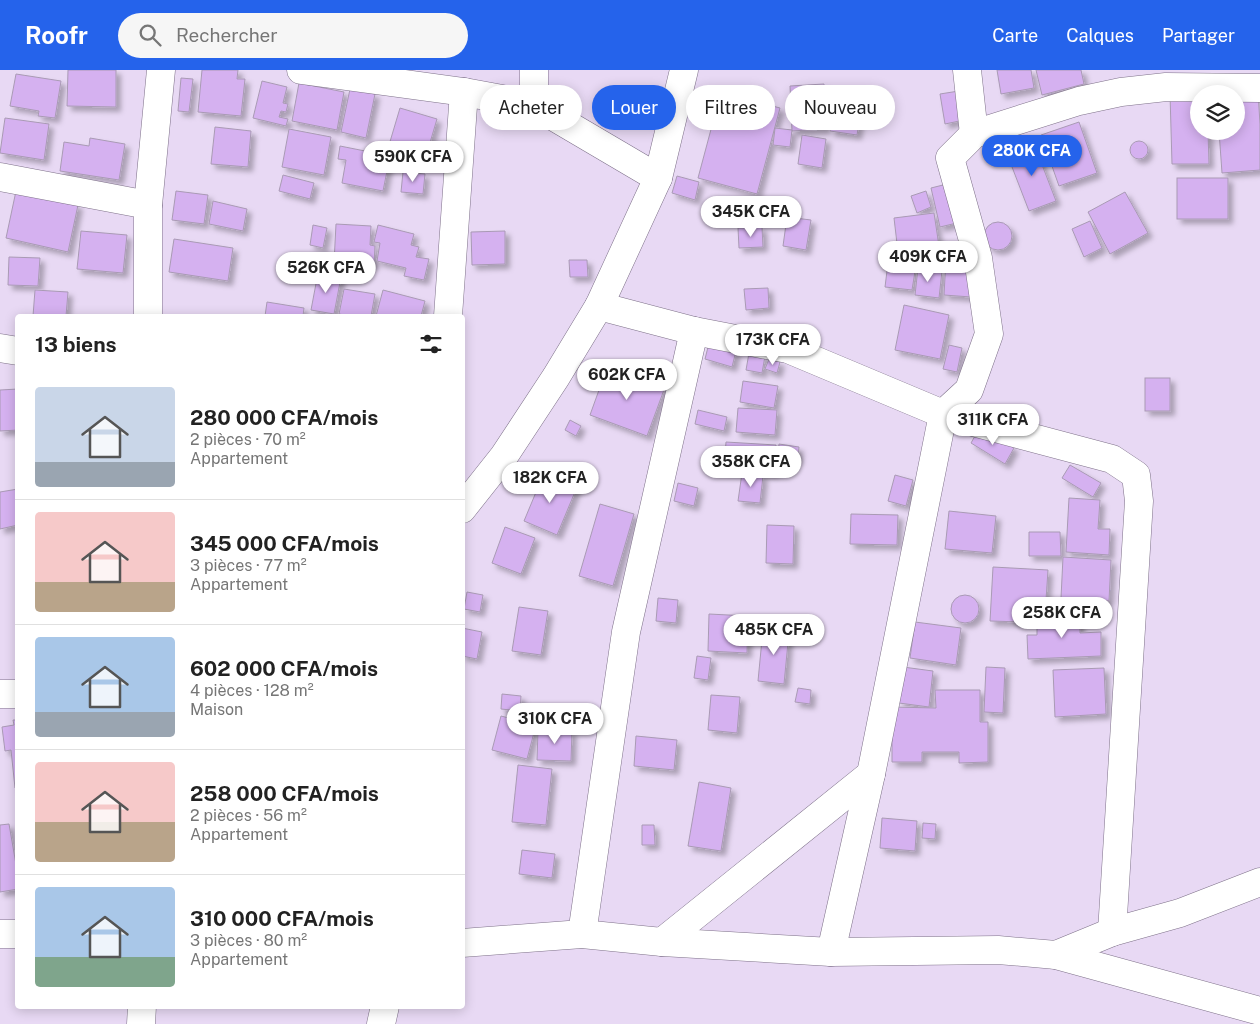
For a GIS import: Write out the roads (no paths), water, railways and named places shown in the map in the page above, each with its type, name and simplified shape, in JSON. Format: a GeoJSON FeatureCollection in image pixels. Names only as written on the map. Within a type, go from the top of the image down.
{"type":"FeatureCollection","features":[{"type":"Feature","properties":{"kind":"street"},"geometry":{"type":"LineString","coordinates":[[148,314],[148,205],[161,70]]}},
{"type":"Feature","properties":{"kind":"street"},"geometry":{"type":"LineString","coordinates":[[301,70],[480,95]]}},
{"type":"Feature","properties":{"kind":"street"},"geometry":{"type":"LineString","coordinates":[[534,70],[534,85]]}},
{"type":"Feature","properties":{"kind":"street"},"geometry":{"type":"LineString","coordinates":[[465,506],[504,456],[556,377],[599,306],[658,178],[684,70]]}},
{"type":"Feature","properties":{"kind":"street"},"geometry":{"type":"LineString","coordinates":[[967,70],[974,134]]}},
{"type":"Feature","properties":{"kind":"street"},"geometry":{"type":"LineString","coordinates":[[831,952],[871,774],[942,414],[969,390],[989,334],[978,258],[950,158],[974,134],[1079,101],[1121,92],[1166,87],[1260,88]]}},
{"type":"Feature","properties":{"kind":"street"},"geometry":{"type":"LineString","coordinates":[[448,314],[464,92]]}},
{"type":"Feature","properties":{"kind":"street"},"geometry":{"type":"LineString","coordinates":[[576,130],[658,178]]}},
{"type":"Feature","properties":{"kind":"street"},"geometry":{"type":"LineString","coordinates":[[0,177],[148,205]]}},
{"type":"Feature","properties":{"kind":"street"},"geometry":{"type":"LineString","coordinates":[[599,306],[694,331],[788,348],[942,414],[1112,459],[1136,475],[1139,501],[1112,932]]}},
{"type":"Feature","properties":{"kind":"street"},"geometry":{"type":"LineString","coordinates":[[582,934],[626,632],[694,331]]}},
{"type":"Feature","properties":{"kind":"street"},"geometry":{"type":"LineString","coordinates":[[0,348],[15,350]]}},
{"type":"Feature","properties":{"kind":"street"},"geometry":{"type":"LineString","coordinates":[[0,694],[15,694]]}},
{"type":"Feature","properties":{"kind":"street"},"geometry":{"type":"LineString","coordinates":[[662,942],[871,774]]}},
{"type":"Feature","properties":{"kind":"street"},"geometry":{"type":"LineString","coordinates":[[1056,955],[1112,932],[1180,913],[1260,882]]}},
{"type":"Feature","properties":{"kind":"street"},"geometry":{"type":"LineString","coordinates":[[0,934],[15,934]]}},
{"type":"Feature","properties":{"kind":"street"},"geometry":{"type":"LineString","coordinates":[[465,943],[582,934],[662,942],[831,952],[998,950],[1056,955],[1260,1011]]}},
{"type":"Feature","properties":{"kind":"street"},"geometry":{"type":"LineString","coordinates":[[142,1009],[142,1024]]}},
{"type":"Feature","properties":{"kind":"street"},"geometry":{"type":"LineString","coordinates":[[381,1024],[384,1009]]}}]}
